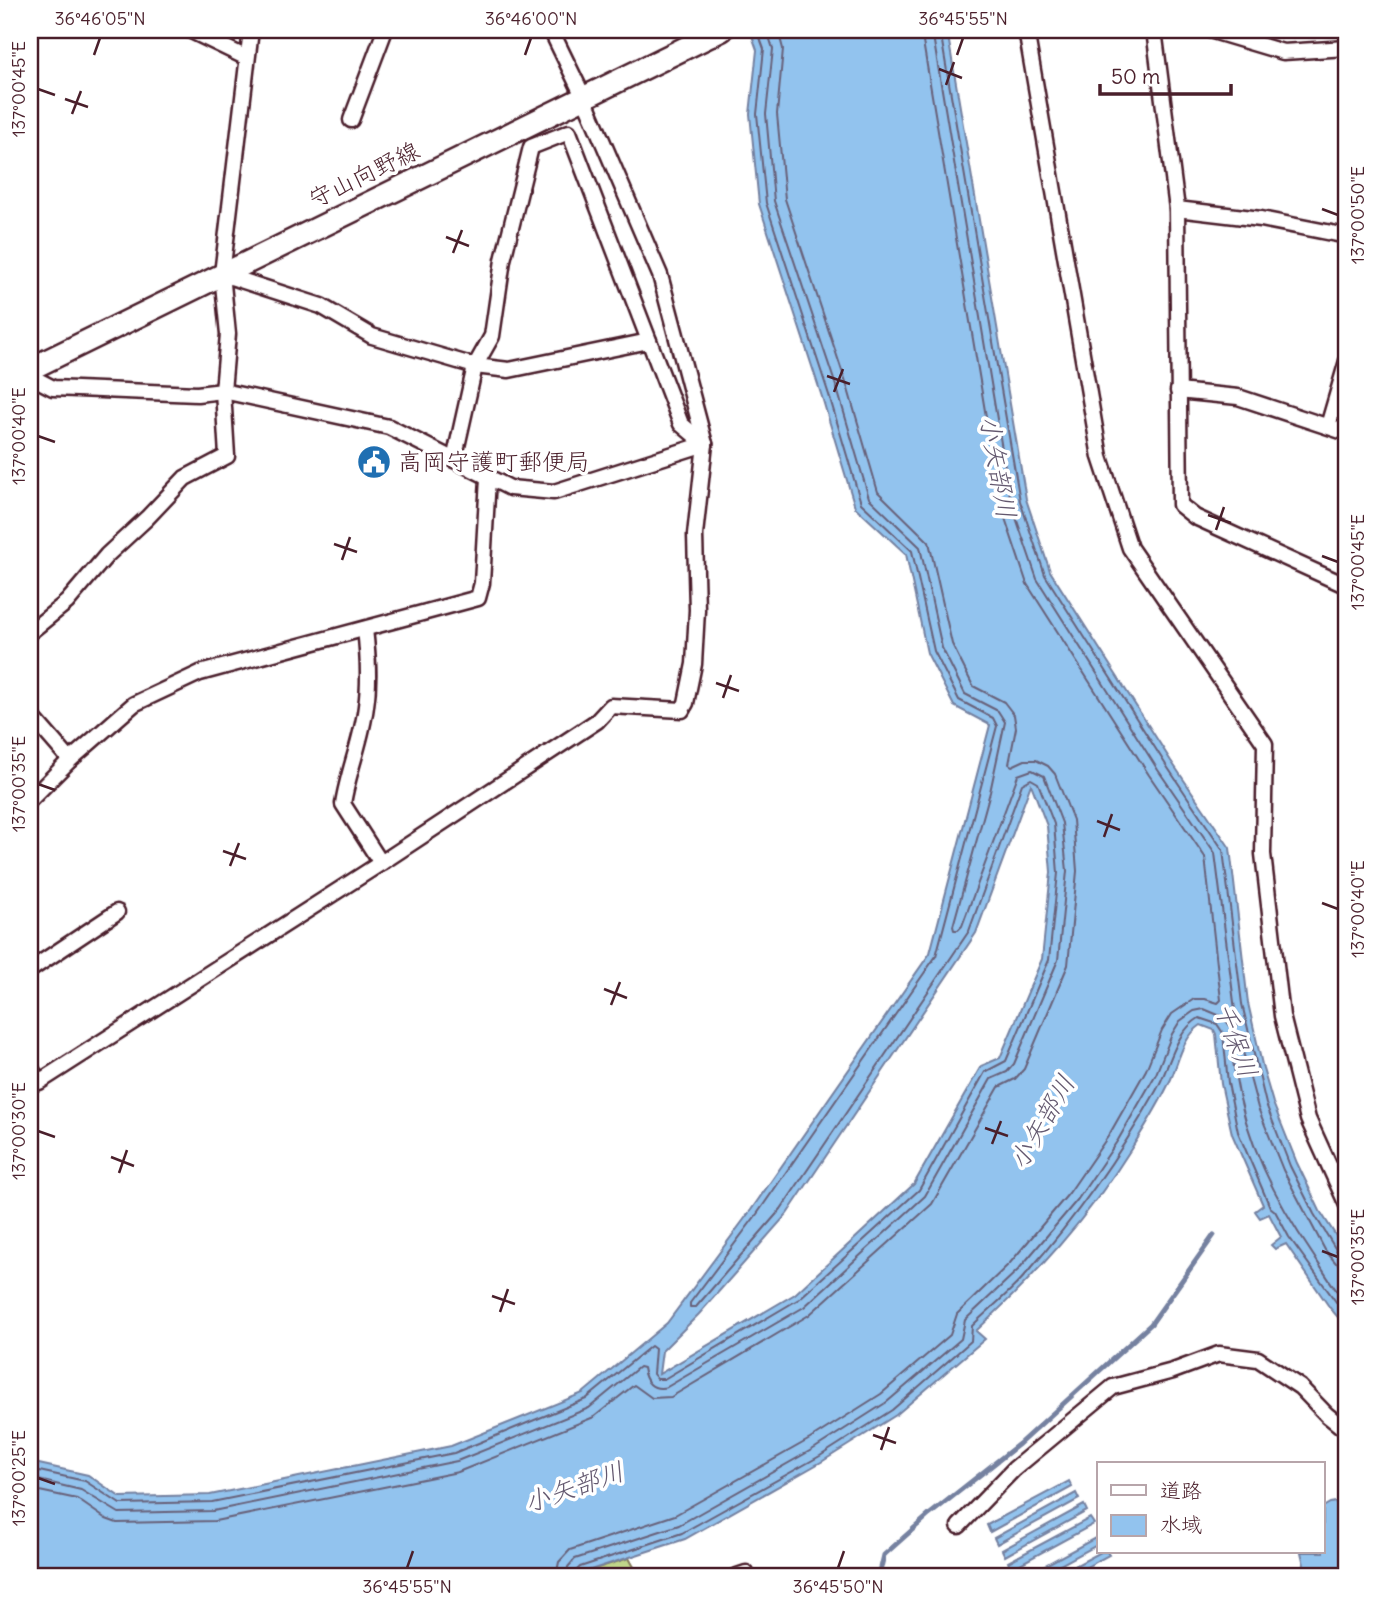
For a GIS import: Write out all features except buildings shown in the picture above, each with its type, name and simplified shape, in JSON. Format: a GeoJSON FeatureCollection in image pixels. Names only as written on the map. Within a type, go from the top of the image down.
{"type":"FeatureCollection","features":[{"type":"Feature","properties":{"kind":"main road","name":"守山向野線"},"geometry":{"type":"LineString","coordinates":[[30,369],[566,104],[722,30]]}},
{"type":"Feature","properties":{"kind":"street"},"geometry":{"type":"LineString","coordinates":[[190,30],[247,58]]}},
{"type":"Feature","properties":{"kind":"street"},"geometry":{"type":"LineString","coordinates":[[30,632],[67,602],[107,555],[185,478],[227,456],[223,391],[228,334],[222,274],[251,30]]}},
{"type":"Feature","properties":{"kind":"street"},"geometry":{"type":"LineString","coordinates":[[351,120],[386,30]]}},
{"type":"Feature","properties":{"kind":"street"},"geometry":{"type":"LineString","coordinates":[[30,1067],[39,1082],[381,863],[597,721],[611,706],[682,710],[686,703],[694,664],[697,610],[695,535],[705,444],[660,275],[589,95],[551,30]]}},
{"type":"Feature","properties":{"kind":"street"},"geometry":{"type":"LineString","coordinates":[[1026,30],[1074,293],[1100,457],[1130,548],[1265,744],[1263,855],[1282,1016],[1308,1119],[1347,1205]]}},
{"type":"Feature","properties":{"kind":"street"},"geometry":{"type":"LineString","coordinates":[[1154,30],[1177,209],[1180,505],[1195,517],[1347,586]]}},
{"type":"Feature","properties":{"kind":"street"},"geometry":{"type":"LineString","coordinates":[[1209,30],[1283,52],[1347,48]]}},
{"type":"Feature","properties":{"kind":"street"},"geometry":{"type":"LineString","coordinates":[[454,460],[475,366],[492,336],[503,260],[531,147],[569,132],[681,424],[705,444]]}},
{"type":"Feature","properties":{"kind":"street"},"geometry":{"type":"LineString","coordinates":[[1177,209],[1261,219],[1347,236]]}},
{"type":"Feature","properties":{"kind":"street"},"geometry":{"type":"LineString","coordinates":[[222,274],[321,306],[372,336],[475,366],[509,370],[649,341]]}},
{"type":"Feature","properties":{"kind":"street"},"geometry":{"type":"LineString","coordinates":[[1328,426],[1347,361]]}},
{"type":"Feature","properties":{"kind":"street"},"geometry":{"type":"LineString","coordinates":[[30,376],[52,388],[197,394],[223,391],[389,427],[510,488],[554,492],[705,444]]}},
{"type":"Feature","properties":{"kind":"street"},"geometry":{"type":"LineString","coordinates":[[1178,391],[1238,397],[1347,433]]}},
{"type":"Feature","properties":{"kind":"street"},"geometry":{"type":"LineString","coordinates":[[30,800],[70,760],[134,704],[200,673],[478,598],[482,583],[488,478]]}},
{"type":"Feature","properties":{"kind":"street"},"geometry":{"type":"LineString","coordinates":[[365,629],[369,664],[366,707],[343,804],[381,863]]}},
{"type":"Feature","properties":{"kind":"street"},"geometry":{"type":"LineString","coordinates":[[30,714],[70,760]]}},
{"type":"Feature","properties":{"kind":"street"},"geometry":{"type":"LineString","coordinates":[[30,970],[117,912]]}},
{"type":"Feature","properties":{"kind":"street"},"geometry":{"type":"LineString","coordinates":[[959,1526],[1014,1469],[1113,1387],[1173,1371],[1219,1354],[1258,1359],[1300,1387],[1347,1431]]}},
{"type":"Feature","properties":{"kind":"green space"},"geometry":{"type":"Polygon","coordinates":[[[629,1558],[639,1576],[572,1576],[629,1558]]]}},
{"type":"Feature","properties":{"kind":"water"},"geometry":{"type":"Polygon","coordinates":[[[750,30],[947,30],[1026,499],[1050,571],[1230,848],[1248,1003],[1263,1069],[1273,1103],[1297,1163],[1320,1211],[1347,1253],[1347,1328],[1286,1244],[1275,1249],[1271,1245],[1281,1237],[1269,1214],[1260,1218],[1255,1211],[1263,1205],[1232,1134],[1221,1084],[1216,1034],[1214,1030],[1201,1025],[1186,1042],[1171,1079],[1142,1132],[1097,1199],[1060,1245],[976,1331],[985,1339],[896,1415],[823,1461],[685,1539],[572,1576],[30,1576],[30,1462],[88,1475],[120,1497],[210,1495],[451,1446],[583,1393],[667,1323],[751,1210],[930,953],[990,725],[954,706],[927,653],[906,554],[855,507],[759,204],[750,114],[757,50],[750,30]],[[1031,784],[976,933],[787,1214],[699,1314],[662,1351],[659,1374],[795,1294],[914,1184],[981,1066],[1000,1058],[1042,959],[1051,872],[1047,826],[1031,784]]]}},
{"type":"Feature","properties":{"kind":"water"},"geometry":{"type":"Polygon","coordinates":[[[1069,1481],[1072,1487],[990,1532],[987,1525],[1069,1481]]]}},
{"type":"Feature","properties":{"kind":"water"},"geometry":{"type":"Polygon","coordinates":[[[1076,1493],[1079,1499],[997,1544],[994,1538],[1076,1493]]]}},
{"type":"Feature","properties":{"kind":"water"},"geometry":{"type":"Polygon","coordinates":[[[1347,1500],[1347,1576],[1312,1576],[1304,1565],[1301,1554],[1324,1554],[1324,1506],[1347,1500]]]}},
{"type":"Feature","properties":{"kind":"water"},"geometry":{"type":"Polygon","coordinates":[[[1084,1505],[1087,1511],[1005,1556],[1002,1550],[1084,1505]]]}},
{"type":"Feature","properties":{"kind":"water"},"geometry":{"type":"Polygon","coordinates":[[[1090,1518],[1094,1524],[1011,1569],[1008,1562],[1090,1518]]]}},
{"type":"Feature","properties":{"kind":"water"},"geometry":{"type":"Polygon","coordinates":[[[1097,1537],[1097,1545],[1040,1576],[1025,1576],[1097,1537]]]}},
{"type":"Feature","properties":{"kind":"water"},"geometry":{"type":"Polygon","coordinates":[[[1097,1554],[1109,1555],[1070,1576],[1056,1576],[1097,1554]]]}},
{"type":"Feature","properties":{"kind":"waterway"},"geometry":{"type":"LineString","coordinates":[[879,1576],[884,1555],[929,1515],[1019,1444],[1151,1324],[1214,1235]]}},
{"type":"Feature","properties":{"kind":"place","name":"高岡守護町郵便局"},"geometry":{"type":"Point","coordinates":[374,462]}},
{"type":"Feature","properties":{"kind":"water label","name":"小矢部川"},"geometry":{"type":"Point","coordinates":[998,467]}},
{"type":"Feature","properties":{"kind":"water label","name":"千保川"},"geometry":{"type":"Point","coordinates":[1236,1040]}},
{"type":"Feature","properties":{"kind":"water label","name":"小矢部川"},"geometry":{"type":"Point","coordinates":[1042,1122]}},
{"type":"Feature","properties":{"kind":"water label","name":"小矢部川"},"geometry":{"type":"Point","coordinates":[574,1487]}}]}
